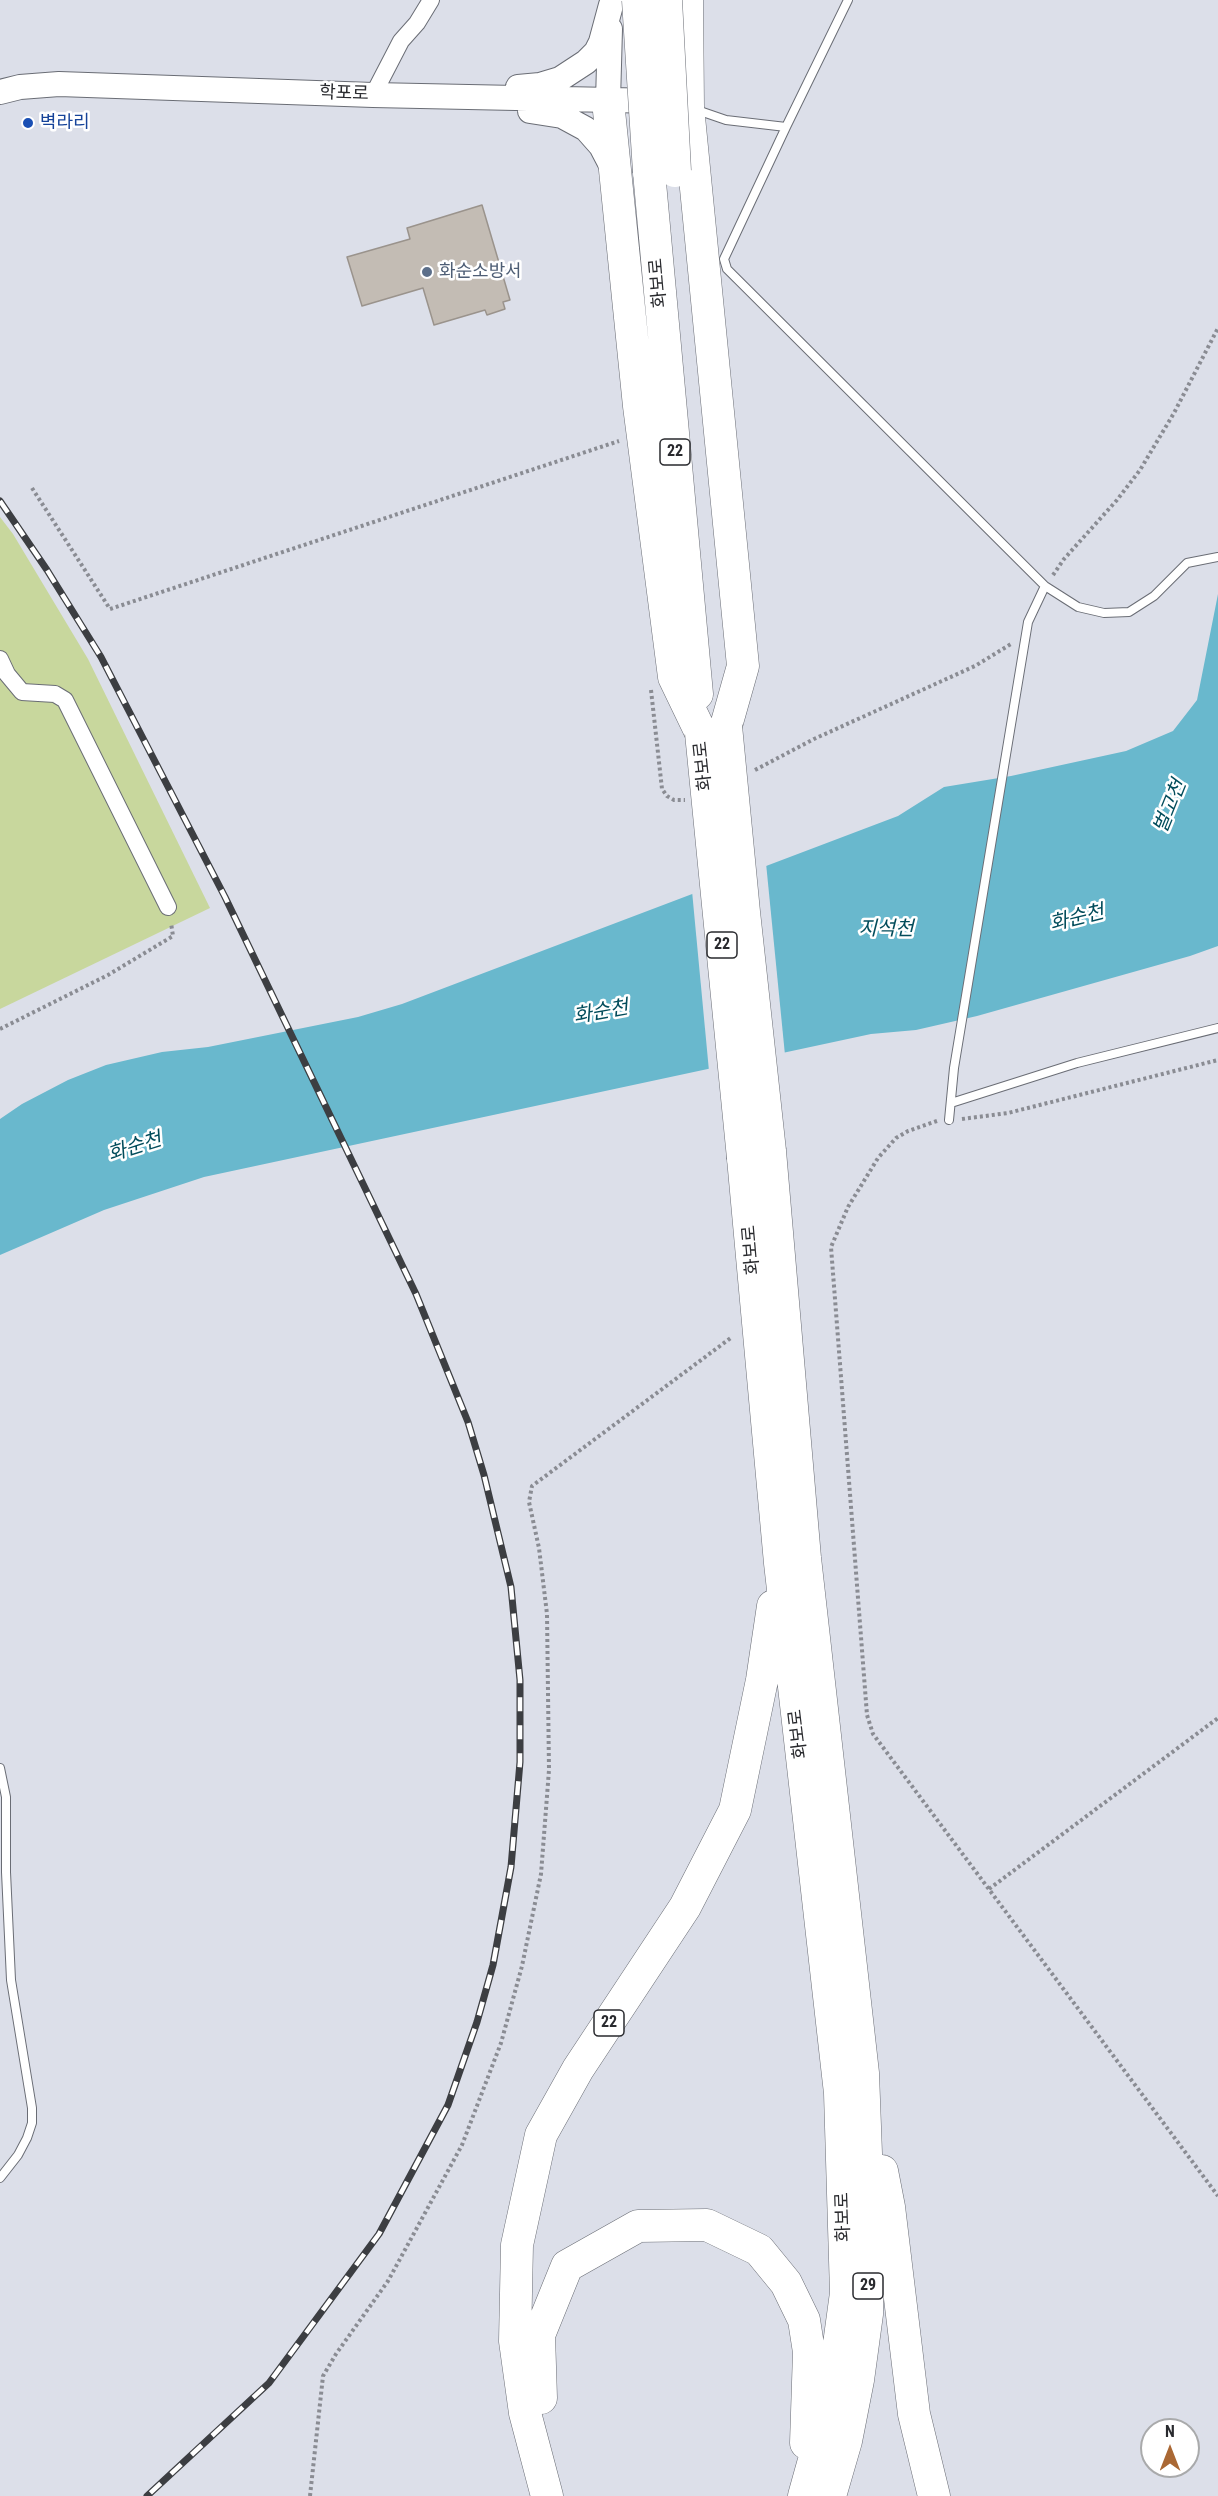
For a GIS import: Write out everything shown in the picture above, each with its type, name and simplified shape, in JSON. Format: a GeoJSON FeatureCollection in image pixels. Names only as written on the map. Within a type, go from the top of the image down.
{"type":"FeatureCollection","features":[{"type":"Feature","properties":{"kind":"highway","name":"화보로"},"geometry":{"type":"LineString","coordinates":[[666,0],[662,171],[714,729],[757,1155],[806,1558],[852,2083],[869,2234],[867,2314],[858,2380],[846,2441],[830,2496]]}},
{"type":"Feature","properties":{"kind":"highway"},"geometry":{"type":"LineString","coordinates":[[608,100],[634,389],[674,677],[714,729],[743,666],[688,107],[687,0]]}},
{"type":"Feature","properties":{"kind":"highway","name":"화보로"},"geometry":{"type":"LineString","coordinates":[[620,2],[662,171]]}},
{"type":"Feature","properties":{"kind":"highway","name":"화보로"},"geometry":{"type":"LineString","coordinates":[[757,1155],[780,1563],[852,2083],[846,2293],[832,2396],[804,2496]]}},
{"type":"Feature","properties":{"kind":"highway","name":"22"},"geometry":{"type":"LineString","coordinates":[[547,2496],[525,2413],[515,2341],[517,2244],[542,2135],[578,2069],[685,1906],[735,1810],[762,1680],[780,1563]]}},
{"type":"Feature","properties":{"kind":"highway","name":"22"},"geometry":{"type":"LineString","coordinates":[[852,2083],[889,2207],[914,2414],[934,2496]]}},
{"type":"Feature","properties":{"kind":"highway"},"geometry":{"type":"LineString","coordinates":[[560,2496],[553,2472],[542,2409],[539,2335],[567,2266],[638,2226],[707,2225],[759,2250],[786,2283],[804,2320],[809,2362],[804,2496]]}},
{"type":"Feature","properties":{"kind":"street"},"geometry":{"type":"LineString","coordinates":[[373,95],[401,41],[417,23],[431,0]]}},
{"type":"Feature","properties":{"kind":"street"},"geometry":{"type":"LineString","coordinates":[[432,96],[540,85],[560,80],[596,52],[620,2]]}},
{"type":"Feature","properties":{"kind":"street"},"geometry":{"type":"LineString","coordinates":[[608,100],[620,2]]}},
{"type":"Feature","properties":{"kind":"street","name":"학포로"},"geometry":{"type":"LineString","coordinates":[[0,92],[20,87],[59,84],[373,95],[664,101],[688,107]]}},
{"type":"Feature","properties":{"kind":"street"},"geometry":{"type":"LineString","coordinates":[[432,96],[562,116],[572,120],[586,129],[602,146],[616,180]]}},
{"type":"Feature","properties":{"kind":"street"},"geometry":{"type":"LineString","coordinates":[[0,659],[7,674],[22,692],[55,694],[66,699],[168,907]]}},
{"type":"Feature","properties":{"kind":"lane"},"geometry":{"type":"LineString","coordinates":[[848,0],[724,259],[727,269],[1046,586],[1078,607],[1104,613],[1129,612],[1154,596],[1187,563],[1218,557]]}},
{"type":"Feature","properties":{"kind":"lane"},"geometry":{"type":"LineString","coordinates":[[688,107],[726,120],[786,127]]}},
{"type":"Feature","properties":{"kind":"lane"},"geometry":{"type":"LineString","coordinates":[[949,1120],[954,1068],[1028,622],[1046,586]]}},
{"type":"Feature","properties":{"kind":"lane"},"geometry":{"type":"LineString","coordinates":[[951,1103],[1093,1059],[1218,1028]]}},
{"type":"Feature","properties":{"kind":"lane"},"geometry":{"type":"LineString","coordinates":[[0,1768],[6,1797],[6,1872],[11,1980],[32,2108],[32,2123],[18,2155],[0,2178]]}},
{"type":"Feature","properties":{"kind":"path"},"geometry":{"type":"LineString","coordinates":[[1046,586],[1064,559],[1117,501],[1146,461],[1218,328]]}},
{"type":"Feature","properties":{"kind":"path"},"geometry":{"type":"LineString","coordinates":[[32,488],[110,609],[628,438]]}},
{"type":"Feature","properties":{"kind":"path"},"geometry":{"type":"LineString","coordinates":[[751,773],[814,739],[975,666],[1027,633]]}},
{"type":"Feature","properties":{"kind":"path"},"geometry":{"type":"LineString","coordinates":[[650,682],[662,789],[674,800],[692,798]]}},
{"type":"Feature","properties":{"kind":"path"},"geometry":{"type":"LineString","coordinates":[[0,1029],[108,975],[173,936],[168,907]]}},
{"type":"Feature","properties":{"kind":"path"},"geometry":{"type":"LineString","coordinates":[[1218,1060],[1008,1113],[931,1122],[908,1131],[889,1145],[878,1158],[848,1207],[831,1247],[867,1715],[873,1734],[1218,2196]]}},
{"type":"Feature","properties":{"kind":"path"},"geometry":{"type":"LineString","coordinates":[[310,2496],[323,2376],[388,2281],[462,2145],[501,2043],[522,1966],[541,1874],[549,1770],[547,1614],[539,1548],[529,1502],[532,1486],[732,1337]]}},
{"type":"Feature","properties":{"kind":"path"},"geometry":{"type":"LineString","coordinates":[[989,1889],[1218,1718]]}},
{"type":"Feature","properties":{"kind":"green space"},"geometry":{"type":"Polygon","coordinates":[[[0,517],[13,534],[88,659],[210,908],[0,1009],[0,517]]]}},
{"type":"Feature","properties":{"kind":"water","name":"지석천"},"geometry":{"type":"Polygon","coordinates":[[[1218,594],[1218,946],[977,1016],[916,1030],[871,1034],[204,1177],[104,1210],[0,1255],[0,1119],[22,1104],[68,1080],[106,1065],[162,1052],[208,1047],[358,1017],[402,1004],[898,816],[944,787],[1011,776],[1126,751],[1173,731],[1197,700],[1218,594]]]}},
{"type":"Feature","properties":{"kind":"pier"},"geometry":{"type":"Polygon","coordinates":[[[766,863],[785,1055],[709,1071],[692,891],[766,863]]]}},
{"type":"Feature","properties":{"kind":"building","name":"화순소방서"},"geometry":{"type":"Polygon","coordinates":[[[482,205],[510,300],[503,302],[505,309],[487,315],[485,310],[434,325],[423,288],[362,306],[347,257],[410,239],[407,228],[482,205]]]}},
{"type":"Feature","properties":{"kind":"railway"},"geometry":{"type":"LineString","coordinates":[[0,501],[47,570],[101,657],[225,897],[416,1294],[468,1422],[484,1475],[511,1587],[520,1680],[520,1762],[511,1867],[493,1965],[477,2022],[448,2105],[379,2234],[269,2383],[147,2496]]}},
{"type":"Feature","properties":{"kind":"place","name":"벽라리"},"geometry":{"type":"Point","coordinates":[28,123]}},
{"type":"Feature","properties":{"kind":"place","name":"화순소방서"},"geometry":{"type":"Point","coordinates":[427,272]}},
{"type":"Feature","properties":{"kind":"water label","name":"벌고천"},"geometry":{"type":"Point","coordinates":[1171,807]}},
{"type":"Feature","properties":{"kind":"water label","name":"화순천"},"geometry":{"type":"Point","coordinates":[1077,919]}},
{"type":"Feature","properties":{"kind":"water label","name":"화순천"},"geometry":{"type":"Point","coordinates":[601,1013]}},
{"type":"Feature","properties":{"kind":"water label","name":"화순천"},"geometry":{"type":"Point","coordinates":[135,1148]}}]}
